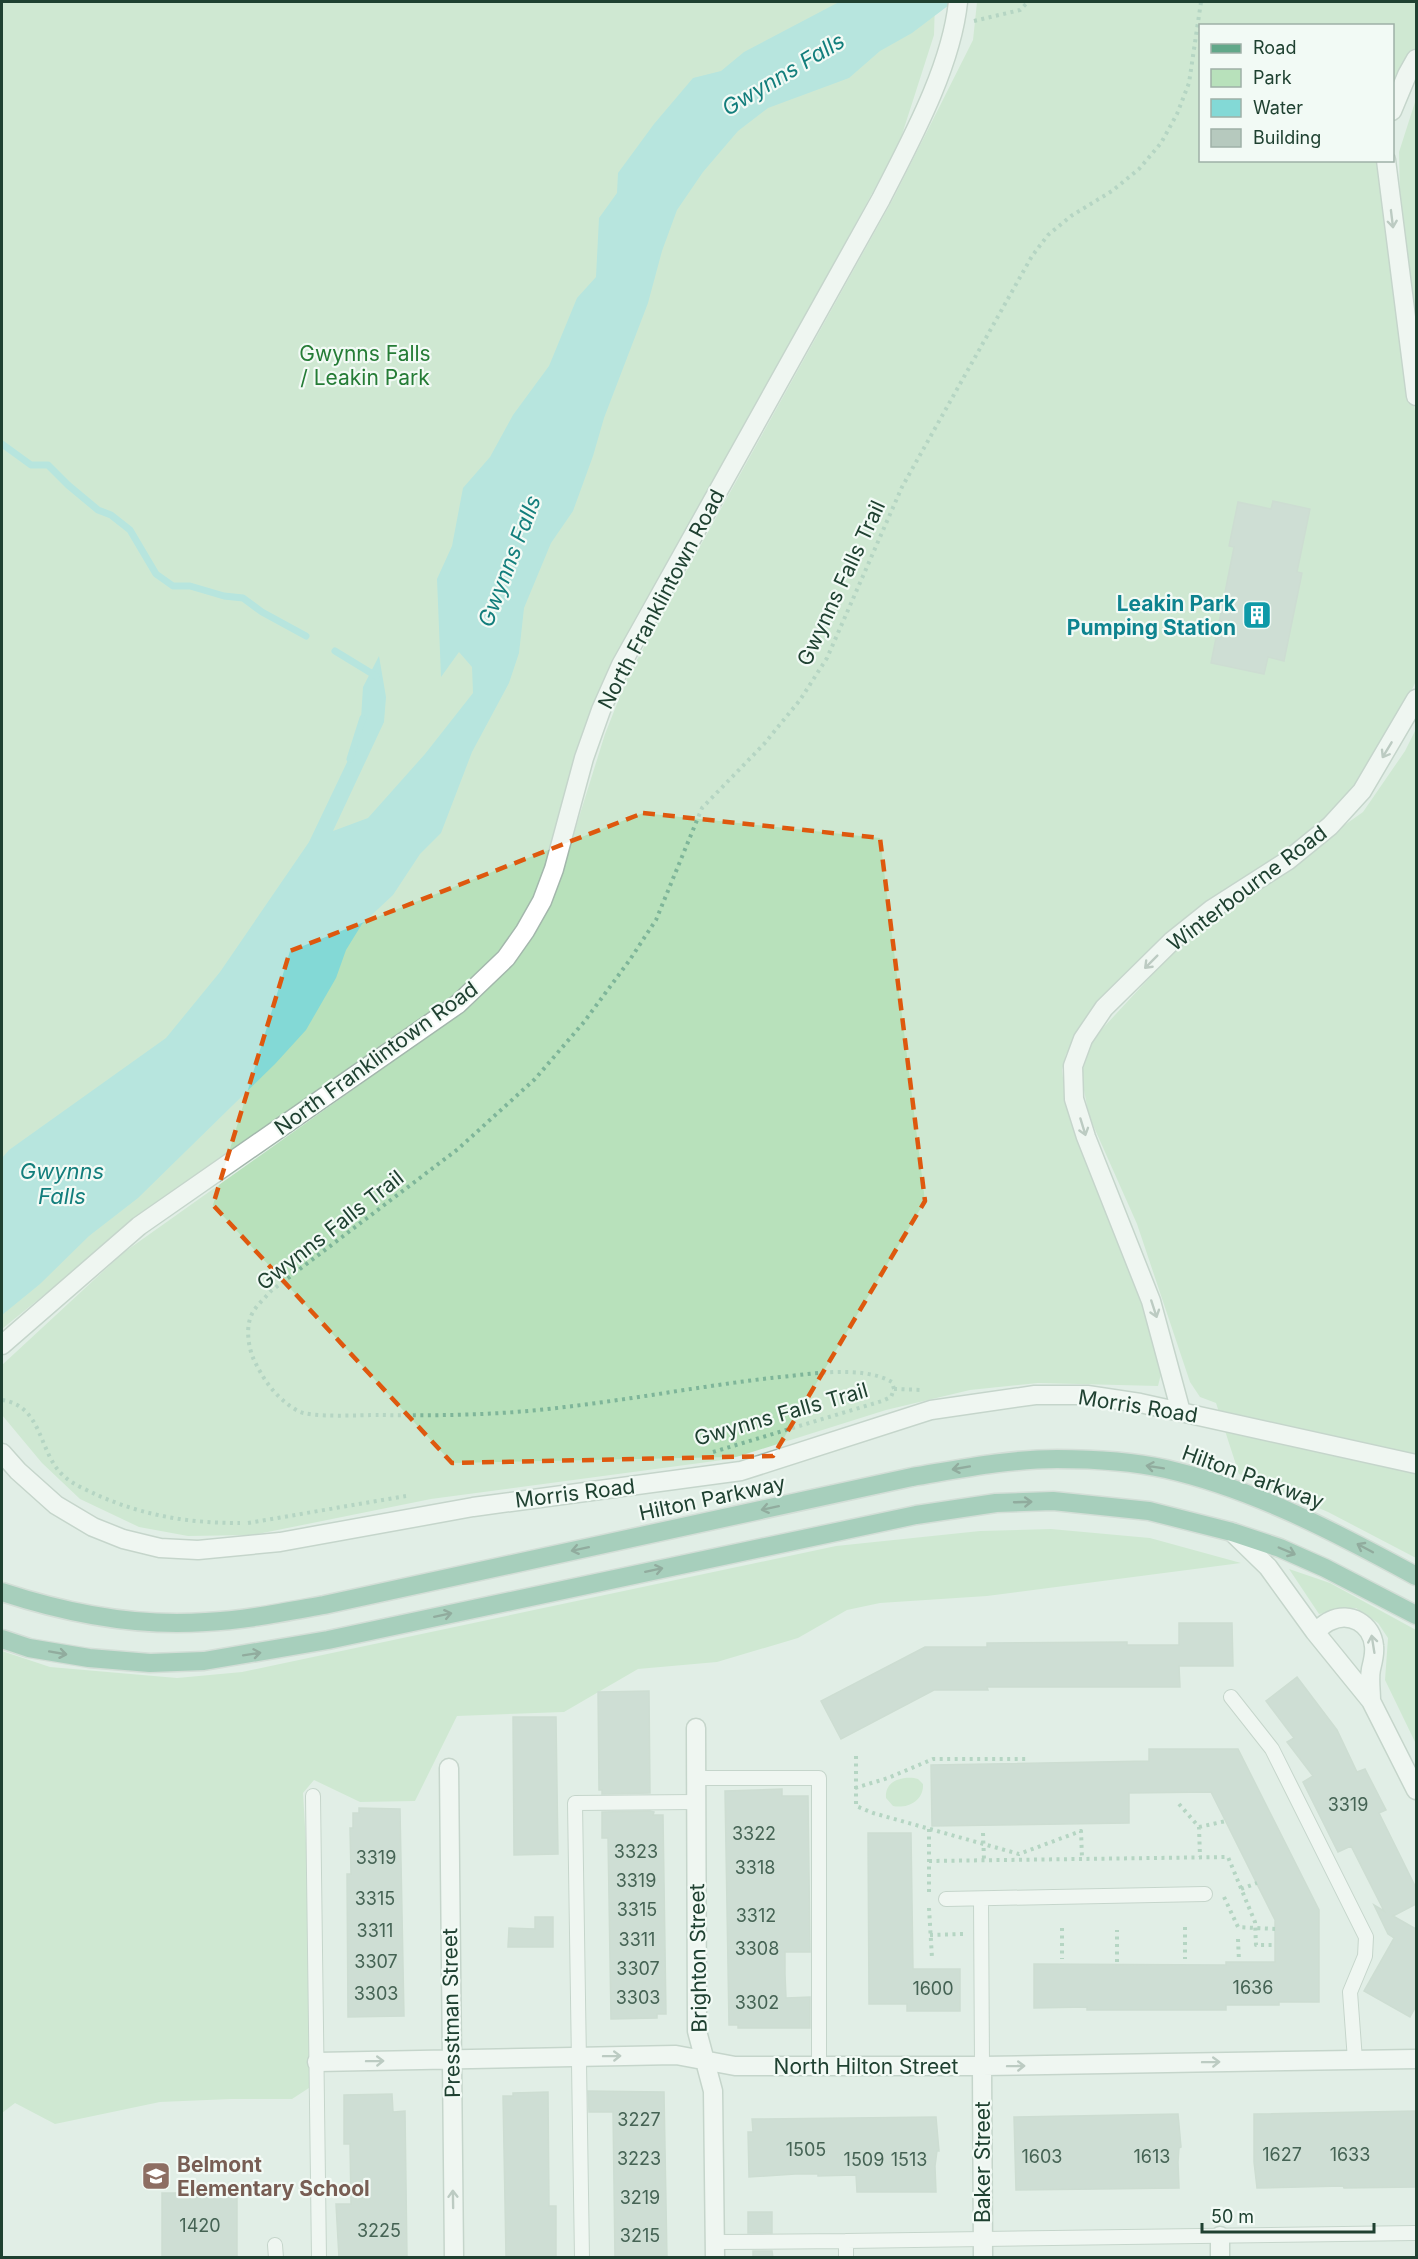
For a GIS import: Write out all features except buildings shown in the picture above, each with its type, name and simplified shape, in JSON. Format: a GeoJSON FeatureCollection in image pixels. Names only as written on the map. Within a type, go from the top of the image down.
{"type":"FeatureCollection","features":[{"type":"Feature","properties":{"kind":"main road","name":"Hilton Parkway"},"geometry":{"type":"LineString","coordinates":[[2,1593],[38,1604],[96,1616],[204,1622],[254,1617],[324,1605],[912,1477],[990,1463],[1055,1459],[1123,1462],[1212,1481],[1340,1535],[1416,1576]]}},
{"type":"Feature","properties":{"kind":"main road"},"geometry":{"type":"LineString","coordinates":[[2,1639],[29,1648],[89,1658],[150,1663],[204,1661],[328,1640],[916,1515],[996,1503],[1053,1502],[1149,1511],[1232,1532],[1280,1548],[1325,1568],[1416,1615]]}},
{"type":"Feature","properties":{"kind":"street","name":"North Franklintown Road"},"geometry":{"type":"LineString","coordinates":[[2,1345],[139,1226],[458,1004],[506,958],[542,901],[554,869],[584,758],[601,710],[621,665],[881,199],[929,98],[954,26],[958,4]]}},
{"type":"Feature","properties":{"kind":"street"},"geometry":{"type":"LineString","coordinates":[[1394,106],[1416,59]]}},
{"type":"Feature","properties":{"kind":"street"},"geometry":{"type":"LineString","coordinates":[[1386,162],[1416,396]]}},
{"type":"Feature","properties":{"kind":"street","name":"Winterbourne Road"},"geometry":{"type":"LineString","coordinates":[[1182,1412],[1151,1301],[1086,1137],[1074,1099],[1073,1066],[1083,1039],[1104,1008],[1172,941],[1212,909],[1287,861],[1330,826],[1362,791],[1416,699]]}},
{"type":"Feature","properties":{"kind":"street","name":"Morris Road"},"geometry":{"type":"LineString","coordinates":[[2,1453],[18,1471],[56,1505],[93,1527],[123,1539],[160,1548],[198,1550],[280,1542],[473,1506],[741,1471],[932,1410],[1035,1395],[1087,1395],[1182,1412],[1416,1464]]}},
{"type":"Feature","properties":{"kind":"street"},"geometry":{"type":"LineString","coordinates":[[1232,1532],[1268,1567],[1315,1632],[1371,1701],[1416,1790]]}},
{"type":"Feature","properties":{"kind":"street"},"geometry":{"type":"LineString","coordinates":[[1315,1632],[1330,1621],[1342,1617],[1355,1619],[1363,1624],[1372,1635],[1374,1645],[1370,1676],[1371,1701]]}},
{"type":"Feature","properties":{"kind":"street","name":"Brighton Street"},"geometry":{"type":"LineString","coordinates":[[696,1728],[697,2031],[713,2091],[715,2250]]}},
{"type":"Feature","properties":{"kind":"street","name":"Presstman Street"},"geometry":{"type":"LineString","coordinates":[[449,1768],[454,2258]]}},
{"type":"Feature","properties":{"kind":"street","name":"North Hilton Street"},"geometry":{"type":"LineString","coordinates":[[316,2062],[676,2055],[735,2066],[982,2066],[1416,2059]]}},
{"type":"Feature","properties":{"kind":"street","name":"Baker Street"},"geometry":{"type":"LineString","coordinates":[[982,2066],[982,2249]]}},
{"type":"Feature","properties":{"kind":"street"},"geometry":{"type":"LineString","coordinates":[[1220,2236],[1220,2258]]}},
{"type":"Feature","properties":{"kind":"lane"},"geometry":{"type":"LineString","coordinates":[[1231,1697],[1272,1749],[1366,1937],[1365,1956],[1350,1992],[1355,2060]]}},
{"type":"Feature","properties":{"kind":"lane"},"geometry":{"type":"LineString","coordinates":[[696,1778],[819,1778],[819,2066]]}},
{"type":"Feature","properties":{"kind":"lane"},"geometry":{"type":"LineString","coordinates":[[313,1796],[319,2258]]}},
{"type":"Feature","properties":{"kind":"lane"},"geometry":{"type":"LineString","coordinates":[[582,2258],[575,1803],[696,1802]]}},
{"type":"Feature","properties":{"kind":"lane"},"geometry":{"type":"LineString","coordinates":[[946,1899],[1205,1894]]}},
{"type":"Feature","properties":{"kind":"lane"},"geometry":{"type":"LineString","coordinates":[[981,1899],[982,2066]]}},
{"type":"Feature","properties":{"kind":"lane"},"geometry":{"type":"LineString","coordinates":[[715,2250],[846,2241],[982,2249],[1220,2236],[1416,2233]]}},
{"type":"Feature","properties":{"kind":"lane"},"geometry":{"type":"LineString","coordinates":[[846,2241],[846,2258]]}},
{"type":"Feature","properties":{"kind":"path"},"geometry":{"type":"LineString","coordinates":[[954,26],[1020,10],[1028,2]]}},
{"type":"Feature","properties":{"kind":"path","name":"Gwynns Falls Trail"},"geometry":{"type":"LineString","coordinates":[[710,1453],[882,1401],[891,1397],[894,1389],[892,1382],[868,1374],[824,1373],[701,1386],[552,1408],[446,1416],[340,1415],[300,1412],[276,1395],[261,1374],[249,1350],[252,1313],[271,1292],[458,1149],[536,1079],[584,1022],[629,961],[656,920],[702,807],[771,735],[800,700],[827,658],[846,620],[872,553],[902,487],[1032,256],[1048,235],[1071,216],[1112,191],[1139,169],[1161,143],[1177,114],[1189,83],[1201,2]]}},
{"type":"Feature","properties":{"kind":"path"},"geometry":{"type":"LineString","coordinates":[[2,1400],[22,1406],[44,1442],[52,1463],[65,1478],[124,1507],[154,1516],[206,1523],[243,1523],[347,1504],[415,1495]]}},
{"type":"Feature","properties":{"kind":"path"},"geometry":{"type":"LineString","coordinates":[[856,1756],[856,1806],[1019,1857],[1082,1831],[1082,1858]]}},
{"type":"Feature","properties":{"kind":"path"},"geometry":{"type":"LineString","coordinates":[[855,1788],[888,1778],[933,1759],[1027,1759]]}},
{"type":"Feature","properties":{"kind":"path"},"geometry":{"type":"LineString","coordinates":[[1179,1804],[1199,1827],[1200,1857]]}},
{"type":"Feature","properties":{"kind":"path"},"geometry":{"type":"LineString","coordinates":[[1199,1827],[1226,1821]]}},
{"type":"Feature","properties":{"kind":"path"},"geometry":{"type":"LineString","coordinates":[[983,1833],[984,1860]]}},
{"type":"Feature","properties":{"kind":"path"},"geometry":{"type":"LineString","coordinates":[[929,1861],[1019,1857],[1228,1857],[1255,1922],[1256,1945],[1275,1946]]}},
{"type":"Feature","properties":{"kind":"path"},"geometry":{"type":"LineString","coordinates":[[1241,1889],[1257,1883]]}},
{"type":"Feature","properties":{"kind":"path"},"geometry":{"type":"LineString","coordinates":[[1224,1897],[1238,1928],[1275,1929]]}},
{"type":"Feature","properties":{"kind":"path"},"geometry":{"type":"LineString","coordinates":[[1185,1927],[1185,1959]]}},
{"type":"Feature","properties":{"kind":"path"},"geometry":{"type":"LineString","coordinates":[[1062,1928],[1062,1959]]}},
{"type":"Feature","properties":{"kind":"path"},"geometry":{"type":"LineString","coordinates":[[1117,1930],[1117,1962]]}},
{"type":"Feature","properties":{"kind":"path"},"geometry":{"type":"LineString","coordinates":[[1238,1939],[1239,1961]]}},
{"type":"Feature","properties":{"kind":"highlighted area"},"geometry":{"type":"Polygon","coordinates":[[[643,813],[880,838],[925,1201],[773,1456],[452,1463],[213,1205],[290,951],[643,813]]]}},
{"type":"Feature","properties":{"kind":"green space","name":"Gwynns Falls / Leakin Park"},"geometry":{"type":"Polygon","coordinates":[[[2,2],[935,2],[934,35],[899,144],[609,676],[541,882],[509,940],[453,999],[167,1195],[2,1329],[2,2]]]}},
{"type":"Feature","properties":{"kind":"green space"},"geometry":{"type":"Polygon","coordinates":[[[977,2],[1416,2],[1416,52],[1394,111],[1394,24],[1199,24],[1199,162],[1385,162],[1402,332],[1416,417],[1416,681],[1404,707],[1348,796],[1304,840],[1095,1013],[1066,1054],[1062,1070],[1066,1102],[1150,1323],[1162,1370],[1158,1386],[1038,1383],[970,1390],[886,1410],[730,1459],[431,1499],[253,1535],[188,1536],[139,1527],[80,1499],[42,1463],[2,1415],[2,1365],[123,1253],[472,1005],[526,947],[554,897],[605,734],[628,676],[893,199],[973,40],[977,2]]]}},
{"type":"Feature","properties":{"kind":"green space"},"geometry":{"type":"Polygon","coordinates":[[[1416,99],[1416,329],[1400,202],[1399,152],[1416,99]]]}},
{"type":"Feature","properties":{"kind":"green space"},"geometry":{"type":"Polygon","coordinates":[[[1416,729],[1416,1558],[1328,1512],[1239,1474],[1216,1403],[1200,1397],[1190,1382],[1137,1224],[1089,1116],[1081,1075],[1091,1045],[1102,1029],[1190,934],[1363,812],[1405,751],[1416,729]]]}},
{"type":"Feature","properties":{"kind":"green space"},"geometry":{"type":"Polygon","coordinates":[[[1051,1529],[1150,1538],[1241,1563],[987,1596],[880,1603],[847,1610],[798,1638],[717,1662],[638,1669],[564,1712],[457,1716],[415,1801],[360,1802],[314,1780],[303,1793],[310,1911],[312,2086],[292,2099],[160,2102],[55,2124],[15,2103],[2,2113],[2,1651],[50,1667],[177,1678],[242,1672],[836,1546],[980,1531],[1051,1529]]]}},
{"type":"Feature","properties":{"kind":"green space"},"geometry":{"type":"Polygon","coordinates":[[[1289,1569],[1330,1583],[1416,1630],[1416,1744],[1385,1680],[1388,1638],[1378,1623],[1356,1608],[1319,1614],[1289,1569]]]}},
{"type":"Feature","properties":{"kind":"green space"},"geometry":{"type":"Polygon","coordinates":[[[914,1778],[923,1784],[923,1790],[918,1799],[909,1805],[893,1806],[886,1798],[886,1792],[891,1784],[899,1779],[914,1778]]]}},
{"type":"Feature","properties":{"kind":"water","name":"Gwynns Falls"},"geometry":{"type":"Polygon","coordinates":[[[839,2],[953,2],[912,33],[880,51],[849,78],[768,108],[738,131],[703,172],[677,210],[662,251],[648,303],[604,418],[573,511],[551,543],[524,608],[519,653],[509,683],[472,752],[441,833],[420,854],[393,895],[362,924],[346,950],[336,978],[306,1030],[275,1064],[138,1198],[89,1236],[40,1284],[2,1315],[2,1158],[9,1150],[166,1038],[220,972],[309,842],[360,735],[363,687],[379,656],[386,697],[384,722],[333,831],[368,818],[425,754],[473,693],[472,667],[459,652],[441,677],[437,579],[452,546],[463,488],[490,457],[513,415],[549,366],[577,298],[596,277],[599,218],[617,193],[618,173],[654,124],[693,78],[721,71],[744,52],[839,2]]]}},
{"type":"Feature","properties":{"kind":"waterway"},"geometry":{"type":"LineString","coordinates":[[2,444],[31,465],[48,465],[98,510],[111,515],[130,530],[156,574],[173,586],[190,586],[224,596],[243,598],[262,612],[306,636]]}},
{"type":"Feature","properties":{"kind":"waterway"},"geometry":{"type":"LineString","coordinates":[[335,651],[376,676]]}},
{"type":"Feature","properties":{"kind":"waterway"},"geometry":{"type":"LineString","coordinates":[[350,759],[363,718]]}},
{"type":"Feature","properties":{"kind":"place","name":"Leakin Park Pumping Station"},"geometry":{"type":"Point","coordinates":[1257,615]}},
{"type":"Feature","properties":{"kind":"place","name":"Belmont Elementary School"},"geometry":{"type":"Point","coordinates":[156,2176]}}]}
